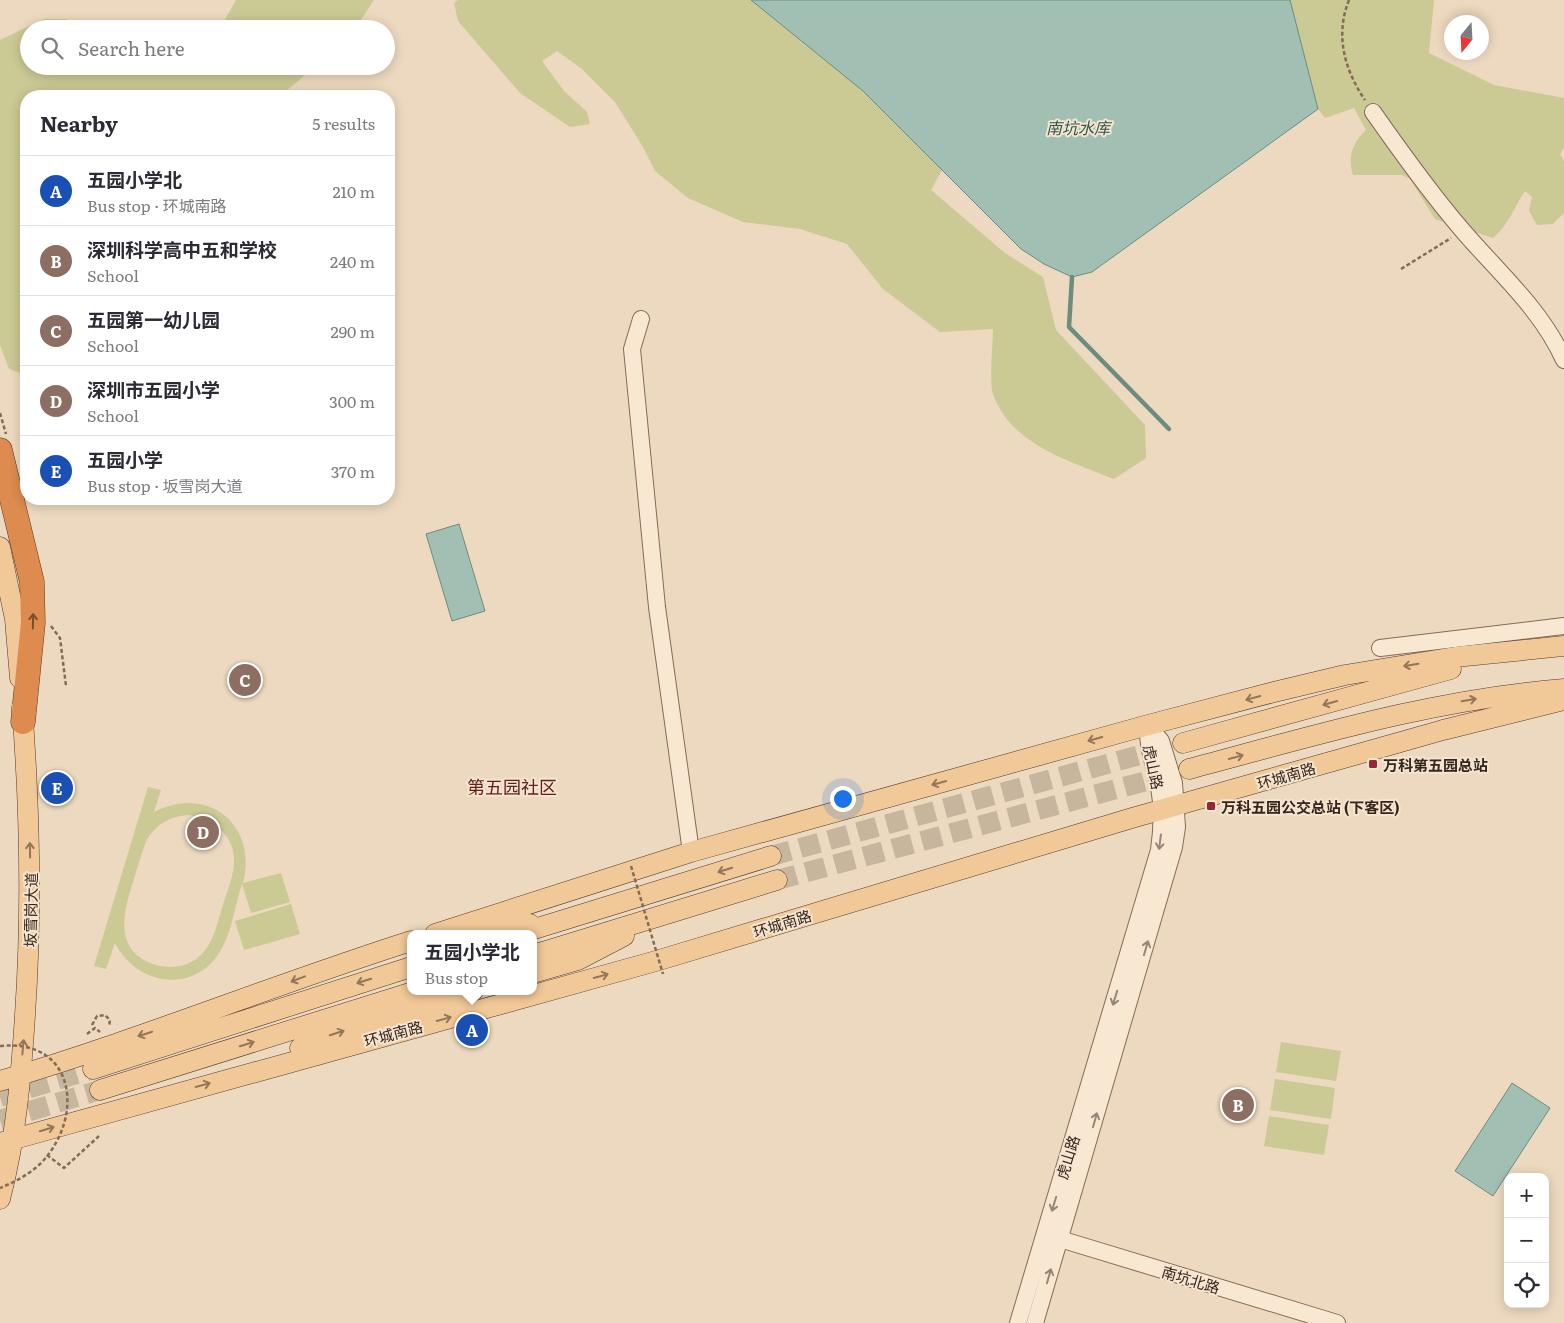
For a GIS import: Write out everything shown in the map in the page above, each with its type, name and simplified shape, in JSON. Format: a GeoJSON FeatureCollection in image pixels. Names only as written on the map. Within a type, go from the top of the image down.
{"type":"FeatureCollection","features":[{"type":"Feature","properties":{"kind":"highway"},"geometry":{"type":"LineString","coordinates":[[0,450],[32,582],[33,623],[23,722]]}},
{"type":"Feature","properties":{"kind":"main road","name":"坂雪岗大道"},"geometry":{"type":"LineString","coordinates":[[0,547],[16,619],[31,877],[28,968],[21,1075],[7,1140],[0,1199]]}},
{"type":"Feature","properties":{"kind":"main road"},"geometry":{"type":"LineString","coordinates":[[447,930],[691,852],[1148,725],[1345,675],[1455,658],[1564,646]]}},
{"type":"Feature","properties":{"kind":"main road"},"geometry":{"type":"LineString","coordinates":[[1183,743],[1459,668],[1564,646]]}},
{"type":"Feature","properties":{"kind":"main road","name":"环城南路"},"geometry":{"type":"LineString","coordinates":[[1189,770],[1387,716],[1512,693],[1564,690]]}},
{"type":"Feature","properties":{"kind":"main road","name":"环城南路"},"geometry":{"type":"LineString","coordinates":[[537,994],[656,961],[1169,808],[1443,730],[1564,700]]}},
{"type":"Feature","properties":{"kind":"main road"},"geometry":{"type":"LineString","coordinates":[[531,930],[771,856]]}},
{"type":"Feature","properties":{"kind":"main road"},"geometry":{"type":"LineString","coordinates":[[537,953],[777,880]]}},
{"type":"Feature","properties":{"kind":"main road"},"geometry":{"type":"LineString","coordinates":[[503,930],[605,907]]}},
{"type":"Feature","properties":{"kind":"main road"},"geometry":{"type":"LineString","coordinates":[[537,972],[578,960],[678,910]]}},
{"type":"Feature","properties":{"kind":"main road"},"geometry":{"type":"LineString","coordinates":[[0,1081],[210,1013],[321,970],[407,942]]}},
{"type":"Feature","properties":{"kind":"main road"},"geometry":{"type":"LineString","coordinates":[[321,970],[407,951]]}},
{"type":"Feature","properties":{"kind":"main road"},"geometry":{"type":"LineString","coordinates":[[93,1069],[407,968]]}},
{"type":"Feature","properties":{"kind":"main road"},"geometry":{"type":"LineString","coordinates":[[100,1090],[407,994]]}},
{"type":"Feature","properties":{"kind":"main road"},"geometry":{"type":"LineString","coordinates":[[227,1079],[332,1034],[461,995]]}},
{"type":"Feature","properties":{"kind":"main road","name":"环城南路"},"geometry":{"type":"LineString","coordinates":[[7,1140],[532,995]]}},
{"type":"Feature","properties":{"kind":"street"},"geometry":{"type":"LineString","coordinates":[[1373,112],[1463,231],[1511,282],[1554,337],[1564,360]]}},
{"type":"Feature","properties":{"kind":"street"},"geometry":{"type":"LineString","coordinates":[[641,319],[632,349],[657,607],[691,852]]}},
{"type":"Feature","properties":{"kind":"street"},"geometry":{"type":"LineString","coordinates":[[1380,648],[1564,626]]}},
{"type":"Feature","properties":{"kind":"street","name":"虎山路"},"geometry":{"type":"LineString","coordinates":[[1035,1323],[1052,1236],[1169,808],[1159,786],[1147,744],[1148,725]]}},
{"type":"Feature","properties":{"kind":"street","name":"虎山路"},"geometry":{"type":"LineString","coordinates":[[1018,1323],[1052,1236]]}},
{"type":"Feature","properties":{"kind":"street","name":"南坑北路"},"geometry":{"type":"LineString","coordinates":[[1052,1236],[1337,1323]]}},
{"type":"Feature","properties":{"kind":"path"},"geometry":{"type":"LineString","coordinates":[[1349,0],[1342,18],[1343,55],[1360,92],[1373,112]]}},
{"type":"Feature","properties":{"kind":"path"},"geometry":{"type":"LineString","coordinates":[[1401,269],[1463,231]]}},
{"type":"Feature","properties":{"kind":"path"},"geometry":{"type":"LineString","coordinates":[[60,638],[66,686]]}},
{"type":"Feature","properties":{"kind":"path"},"geometry":{"type":"LineString","coordinates":[[631,866],[663,974]]}},
{"type":"Feature","properties":{"kind":"path"},"geometry":{"type":"LineString","coordinates":[[104,1015],[110,1024],[105,1031],[93,1027],[97,1016],[104,1015]]}},
{"type":"Feature","properties":{"kind":"path"},"geometry":{"type":"LineString","coordinates":[[0,1046],[15,1044],[34,1048],[45,1053],[62,1070],[68,1092],[66,1115],[47,1155],[29,1173],[0,1188]]}},
{"type":"Feature","properties":{"kind":"path"},"geometry":{"type":"LineString","coordinates":[[47,1155],[64,1168],[99,1136]]}},
{"type":"Feature","properties":{"kind":"shaded area"},"geometry":{"type":"Polygon","coordinates":[[[236,0],[374,0],[361,20],[225,20],[236,0]]]}},
{"type":"Feature","properties":{"kind":"shaded area"},"geometry":{"type":"Polygon","coordinates":[[[458,0],[751,0],[863,91],[942,170],[931,190],[1005,253],[1043,277],[1056,330],[1145,425],[1146,458],[1114,479],[1061,457],[1027,438],[1013,426],[1001,411],[993,394],[991,372],[993,329],[940,332],[883,289],[847,244],[800,229],[743,222],[688,198],[655,171],[643,147],[615,102],[582,69],[557,51],[542,61],[564,91],[587,112],[590,124],[570,127],[520,93],[458,21],[454,3],[458,0]]]}},
{"type":"Feature","properties":{"kind":"shaded area"},"geometry":{"type":"Polygon","coordinates":[[[1290,0],[1434,0],[1429,53],[1494,85],[1564,98],[1564,148],[1560,154],[1564,161],[1564,213],[1553,224],[1537,225],[1529,211],[1532,197],[1525,191],[1507,221],[1493,238],[1435,219],[1410,179],[1402,175],[1353,175],[1351,168],[1352,150],[1366,130],[1354,108],[1325,118],[1318,109],[1290,0]]]}},
{"type":"Feature","properties":{"kind":"shaded area"},"geometry":{"type":"Polygon","coordinates":[[[65,19],[68,20],[42,20],[65,19]]]}},
{"type":"Feature","properties":{"kind":"shaded area"},"geometry":{"type":"Polygon","coordinates":[[[20,30],[20,75],[305,75],[287,90],[20,90],[20,373],[9,369],[0,345],[0,40],[20,30]]]}},
{"type":"Feature","properties":{"kind":"shaded area"},"geometry":{"type":"Polygon","coordinates":[[[148,787],[161,790],[154,812],[174,805],[193,803],[210,807],[224,815],[236,828],[243,844],[246,862],[243,883],[281,873],[290,902],[251,913],[242,884],[225,943],[210,964],[197,974],[182,979],[166,979],[151,976],[137,969],[115,943],[106,969],[94,966],[148,787]],[[187,815],[175,817],[159,825],[147,839],[130,891],[124,928],[126,939],[131,949],[140,957],[158,966],[175,967],[186,964],[202,954],[210,943],[216,929],[232,875],[234,854],[227,837],[214,824],[187,815]]]}},
{"type":"Feature","properties":{"kind":"shaded area"},"geometry":{"type":"Polygon","coordinates":[[[291,904],[300,934],[244,950],[235,921],[291,904]]]}},
{"type":"Feature","properties":{"kind":"shaded area"},"geometry":{"type":"Polygon","coordinates":[[[1281,1042],[1341,1051],[1336,1081],[1276,1072],[1281,1042]]]}},
{"type":"Feature","properties":{"kind":"shaded area"},"geometry":{"type":"Polygon","coordinates":[[[1275,1079],[1335,1088],[1331,1119],[1270,1110],[1275,1079]]]}},
{"type":"Feature","properties":{"kind":"shaded area"},"geometry":{"type":"Polygon","coordinates":[[[1269,1116],[1329,1125],[1324,1155],[1264,1146],[1269,1116]]]}},
{"type":"Feature","properties":{"kind":"water","name":"南坑水库"},"geometry":{"type":"Polygon","coordinates":[[[751,0],[1290,0],[1318,109],[1092,272],[1072,277],[1044,264],[1021,249],[863,91],[751,0]]]}},
{"type":"Feature","properties":{"kind":"water"},"geometry":{"type":"Polygon","coordinates":[[[459,524],[485,611],[452,621],[426,534],[459,524]]]}},
{"type":"Feature","properties":{"kind":"water"},"geometry":{"type":"Polygon","coordinates":[[[1512,1083],[1550,1108],[1508,1173],[1504,1173],[1504,1179],[1493,1196],[1455,1171],[1512,1083]]]}},
{"type":"Feature","properties":{"kind":"waterway"},"geometry":{"type":"LineString","coordinates":[[1072,277],[1069,327],[1169,429]]}},
{"type":"Feature","properties":{"kind":"tunnel"},"geometry":{"type":"LineString","coordinates":[[771,856],[1169,747]]}},
{"type":"Feature","properties":{"kind":"tunnel"},"geometry":{"type":"LineString","coordinates":[[777,880],[1176,773]]}},
{"type":"Feature","properties":{"kind":"tunnel"},"geometry":{"type":"LineString","coordinates":[[0,1097],[93,1069]]}},
{"type":"Feature","properties":{"kind":"tunnel"},"geometry":{"type":"LineString","coordinates":[[0,1120],[100,1090]]}},
{"type":"Feature","properties":{"kind":"place","name":"五园第一幼儿园"},"geometry":{"type":"Point","coordinates":[245,680]}},
{"type":"Feature","properties":{"kind":"place","name":"万科第五园总站"},"geometry":{"type":"Point","coordinates":[1373,764]}},
{"type":"Feature","properties":{"kind":"place","name":"五园小学"},"geometry":{"type":"Point","coordinates":[57,788]}},
{"type":"Feature","properties":{"kind":"place","name":"万科五园公交总站 (下客区)"},"geometry":{"type":"Point","coordinates":[1211,806]}},
{"type":"Feature","properties":{"kind":"place","name":"深圳市五园小学"},"geometry":{"type":"Point","coordinates":[203,832]}},
{"type":"Feature","properties":{"kind":"place","name":"五园小学北"},"geometry":{"type":"Point","coordinates":[472,1030]}},
{"type":"Feature","properties":{"kind":"place","name":"深圳科学高中五和学校"},"geometry":{"type":"Point","coordinates":[1238,1105]}},
{"type":"Feature","properties":{"kind":"district","name":"第五园社区"},"geometry":{"type":"Point","coordinates":[512,786]}}]}
